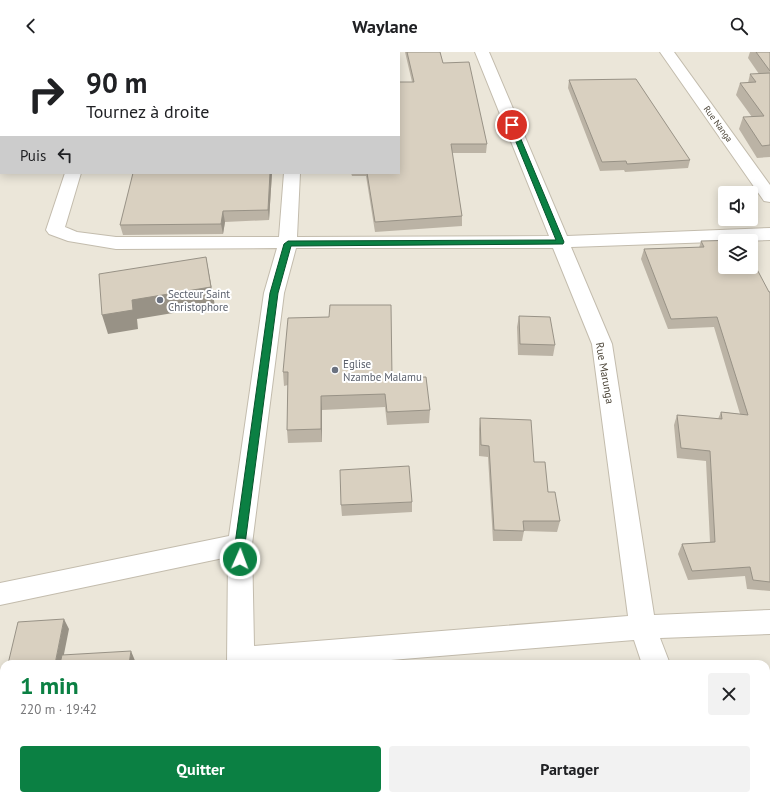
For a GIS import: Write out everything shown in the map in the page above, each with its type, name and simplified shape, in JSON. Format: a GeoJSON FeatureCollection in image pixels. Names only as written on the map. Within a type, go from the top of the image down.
{"type":"FeatureCollection","features":[{"type":"Feature","properties":{"kind":"street","name":"Rue Marunga"},"geometry":{"type":"LineString","coordinates":[[482,52],[602,344],[643,627],[655,660]]}},
{"type":"Feature","properties":{"kind":"street","name":"Rue Nanga"},"geometry":{"type":"LineString","coordinates":[[667,52],[770,196]]}},
{"type":"Feature","properties":{"kind":"street"},"geometry":{"type":"LineString","coordinates":[[73,174],[55,230],[74,238],[116,243],[288,244],[561,242],[770,234]]}},
{"type":"Feature","properties":{"kind":"street"},"geometry":{"type":"LineString","coordinates":[[241,660],[240,544],[274,293],[288,244],[292,174]]}},
{"type":"Feature","properties":{"kind":"street"},"geometry":{"type":"LineString","coordinates":[[0,594],[240,544]]}},
{"type":"Feature","properties":{"kind":"street"},"geometry":{"type":"LineString","coordinates":[[264,660],[643,627],[770,622]]}},
{"type":"Feature","properties":{"kind":"shaded area"},"geometry":{"type":"Polygon","coordinates":[[[400,52],[770,52],[770,660],[0,660],[0,174],[400,174],[400,52]]]}},
{"type":"Feature","properties":{"kind":"building"},"geometry":{"type":"Polygon","coordinates":[[[407,52],[440,52],[443,63],[469,62],[487,144],[451,144],[462,216],[375,222],[367,174],[400,174],[400,82],[414,82],[407,52]]]}},
{"type":"Feature","properties":{"kind":"building"},"geometry":{"type":"Polygon","coordinates":[[[756,52],[770,52],[770,71],[756,52]]]}},
{"type":"Feature","properties":{"kind":"building"},"geometry":{"type":"Polygon","coordinates":[[[770,73],[770,145],[762,146],[743,117],[764,116],[740,83],[756,82],[750,74],[770,73]]]}},
{"type":"Feature","properties":{"kind":"building"},"geometry":{"type":"Polygon","coordinates":[[[636,79],[690,160],[627,164],[626,161],[602,162],[569,80],[636,79]]]}},
{"type":"Feature","properties":{"kind":"building"},"geometry":{"type":"Polygon","coordinates":[[[133,174],[270,174],[268,210],[223,211],[221,224],[120,225],[133,174]]]}},
{"type":"Feature","properties":{"kind":"building"},"geometry":{"type":"Polygon","coordinates":[[[701,241],[718,241],[718,274],[758,274],[758,271],[770,292],[770,582],[753,580],[750,567],[692,571],[682,544],[715,542],[710,451],[681,448],[677,415],[722,419],[721,412],[748,415],[717,317],[671,319],[644,249],[704,247],[701,241]]]}},
{"type":"Feature","properties":{"kind":"building"},"geometry":{"type":"Polygon","coordinates":[[[206,257],[211,287],[132,300],[133,310],[102,315],[99,274],[206,257]]]}},
{"type":"Feature","properties":{"kind":"building"},"geometry":{"type":"Polygon","coordinates":[[[330,305],[391,305],[392,378],[426,377],[430,410],[387,412],[385,394],[321,396],[321,429],[287,430],[288,372],[283,372],[288,318],[329,317],[330,305]]]}},
{"type":"Feature","properties":{"kind":"building"},"geometry":{"type":"Polygon","coordinates":[[[519,316],[550,317],[555,345],[520,344],[519,316]]]}},
{"type":"Feature","properties":{"kind":"building"},"geometry":{"type":"Polygon","coordinates":[[[480,418],[531,420],[534,462],[545,462],[548,492],[555,492],[560,521],[523,521],[524,531],[494,530],[489,446],[481,445],[480,418]]]}},
{"type":"Feature","properties":{"kind":"building"},"geometry":{"type":"Polygon","coordinates":[[[409,466],[412,502],[341,505],[340,470],[409,466]]]}},
{"type":"Feature","properties":{"kind":"building"},"geometry":{"type":"Polygon","coordinates":[[[64,619],[56,660],[9,660],[18,622],[64,619]]]}},
{"type":"Feature","properties":{"kind":"building"},"geometry":{"type":"Polygon","coordinates":[[[131,651],[130,660],[61,660],[62,655],[131,651]]]}},
{"type":"Feature","properties":{"kind":"place","name":"Secteur Saint Christophore"},"geometry":{"type":"Point","coordinates":[160,300]}},
{"type":"Feature","properties":{"kind":"place","name":"Eglise Nzambe Malamu"},"geometry":{"type":"Point","coordinates":[335,370]}},
{"type":"Feature","properties":{"kind":"route"},"geometry":{"type":"LineString","coordinates":[[240,559],[240,544],[274,293],[288,244],[561,242],[512,125]]}}]}
